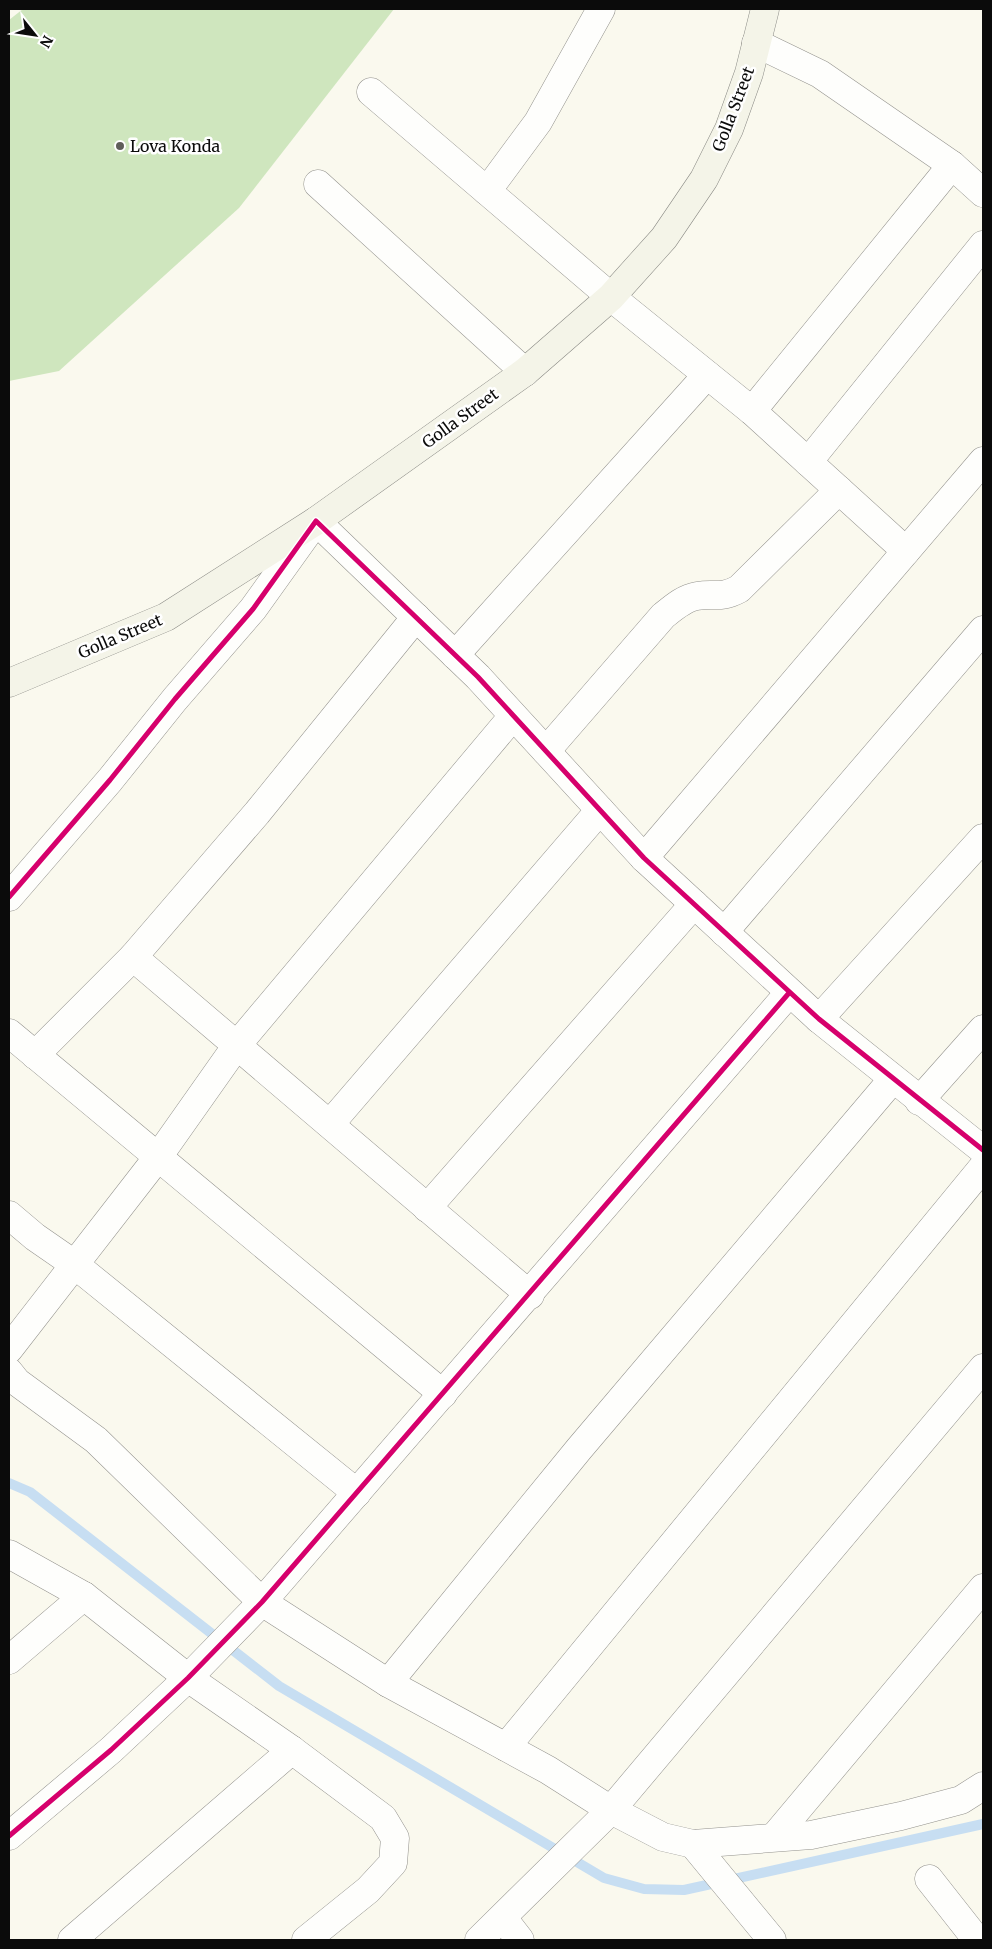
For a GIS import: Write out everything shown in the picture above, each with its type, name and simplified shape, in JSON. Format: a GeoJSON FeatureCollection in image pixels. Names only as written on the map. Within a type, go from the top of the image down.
{"type":"FeatureCollection","features":[{"type":"Feature","properties":{"kind":"street"},"geometry":{"type":"LineString","coordinates":[[487,191],[538,122],[601,9]]}},
{"type":"Feature","properties":{"kind":"street","name":"Golla Street"},"geometry":{"type":"LineString","coordinates":[[11,687],[166,617],[316,522],[525,372],[611,297],[664,238],[704,179],[729,128],[749,73],[765,9]]}},
{"type":"Feature","properties":{"kind":"street"},"geometry":{"type":"LineString","coordinates":[[756,43],[820,74],[952,164],[983,193]]}},
{"type":"Feature","properties":{"kind":"street"},"geometry":{"type":"LineString","coordinates":[[371,92],[611,297],[752,411],[906,551]]}},
{"type":"Feature","properties":{"kind":"street"},"geometry":{"type":"LineString","coordinates":[[752,411],[952,164]]}},
{"type":"Feature","properties":{"kind":"street"},"geometry":{"type":"LineString","coordinates":[[318,184],[525,372]]}},
{"type":"Feature","properties":{"kind":"street"},"geometry":{"type":"LineString","coordinates":[[808,462],[983,245]]}},
{"type":"Feature","properties":{"kind":"street"},"geometry":{"type":"LineString","coordinates":[[455,655],[707,375]]}},
{"type":"Feature","properties":{"kind":"street"},"geometry":{"type":"LineString","coordinates":[[644,858],[983,461]]}},
{"type":"Feature","properties":{"kind":"street"},"geometry":{"type":"LineString","coordinates":[[546,751],[663,616],[681,602],[696,596],[725,596],[739,589],[839,490]]}},
{"type":"Feature","properties":{"kind":"street"},"geometry":{"type":"LineString","coordinates":[[9,897],[110,780],[174,698],[253,609],[316,522],[455,655],[644,858],[818,1019],[892,1080],[983,1150]]}},
{"type":"Feature","properties":{"kind":"street"},"geometry":{"type":"LineString","coordinates":[[35,1055],[133,958],[257,813],[416,617]]}},
{"type":"Feature","properties":{"kind":"street"},"geometry":{"type":"LineString","coordinates":[[724,932],[983,630]]}},
{"type":"Feature","properties":{"kind":"street"},"geometry":{"type":"LineString","coordinates":[[9,1349],[158,1157],[238,1045],[513,716]]}},
{"type":"Feature","properties":{"kind":"street"},"geometry":{"type":"LineString","coordinates":[[330,1124],[600,810]]}},
{"type":"Feature","properties":{"kind":"street"},"geometry":{"type":"LineString","coordinates":[[818,1019],[983,838]]}},
{"type":"Feature","properties":{"kind":"street"},"geometry":{"type":"LineString","coordinates":[[427,1208],[694,904]]}},
{"type":"Feature","properties":{"kind":"street"},"geometry":{"type":"LineString","coordinates":[[133,958],[238,1045],[530,1295]]}},
{"type":"Feature","properties":{"kind":"street"},"geometry":{"type":"LineString","coordinates":[[9,1836],[111,1750],[188,1678],[262,1602],[790,993]]}},
{"type":"Feature","properties":{"kind":"street"},"geometry":{"type":"LineString","coordinates":[[919,1101],[983,1029]]}},
{"type":"Feature","properties":{"kind":"street"},"geometry":{"type":"LineString","coordinates":[[9,1033],[444,1394]]}},
{"type":"Feature","properties":{"kind":"street"},"geometry":{"type":"LineString","coordinates":[[388,1684],[578,1449],[892,1080]]}},
{"type":"Feature","properties":{"kind":"street"},"geometry":{"type":"LineString","coordinates":[[506,1747],[983,1167]]}},
{"type":"Feature","properties":{"kind":"street"},"geometry":{"type":"LineString","coordinates":[[9,1215],[35,1237],[74,1264],[358,1493]]}},
{"type":"Feature","properties":{"kind":"street"},"geometry":{"type":"LineString","coordinates":[[479,1940],[602,1819],[983,1368]]}},
{"type":"Feature","properties":{"kind":"street"},"geometry":{"type":"LineString","coordinates":[[9,1372],[17,1382],[96,1440],[262,1602],[388,1684],[548,1770],[602,1819],[663,1837],[700,1851],[772,1940]]}},
{"type":"Feature","properties":{"kind":"street"},"geometry":{"type":"LineString","coordinates":[[9,1554],[84,1596],[188,1678],[292,1750],[382,1818],[395,1838],[393,1862],[368,1890],[306,1940]]}},
{"type":"Feature","properties":{"kind":"street"},"geometry":{"type":"LineString","coordinates":[[775,1836],[983,1588]]}},
{"type":"Feature","properties":{"kind":"street"},"geometry":{"type":"LineString","coordinates":[[9,1660],[84,1596]]}},
{"type":"Feature","properties":{"kind":"street"},"geometry":{"type":"LineString","coordinates":[[72,1940],[292,1750]]}},
{"type":"Feature","properties":{"kind":"street"},"geometry":{"type":"LineString","coordinates":[[700,1851],[775,1836],[811,1835],[901,1816],[961,1800],[983,1786]]}},
{"type":"Feature","properties":{"kind":"street"},"geometry":{"type":"LineString","coordinates":[[929,1879],[977,1940]]}},
{"type":"Feature","properties":{"kind":"street"},"geometry":{"type":"LineString","coordinates":[[503,1918],[520,1940]]}},
{"type":"Feature","properties":{"kind":"green space"},"geometry":{"type":"Polygon","coordinates":[[[23,9],[394,9],[239,208],[59,371],[9,381],[9,20],[23,9]]]}},
{"type":"Feature","properties":{"kind":"waterway"},"geometry":{"type":"LineString","coordinates":[[9,1483],[30,1492],[279,1686],[604,1878],[644,1889],[684,1890],[983,1824]]}},
{"type":"Feature","properties":{"kind":"cycle path"},"geometry":{"type":"LineString","coordinates":[[9,897],[253,609],[316,521],[478,677],[644,858],[819,1019],[983,1150]]}},
{"type":"Feature","properties":{"kind":"cycle path"},"geometry":{"type":"LineString","coordinates":[[9,1836],[111,1750],[188,1678],[262,1602],[789,993]]}},
{"type":"Feature","properties":{"kind":"place","name":"Lova Konda"},"geometry":{"type":"Point","coordinates":[120,146]}}]}
